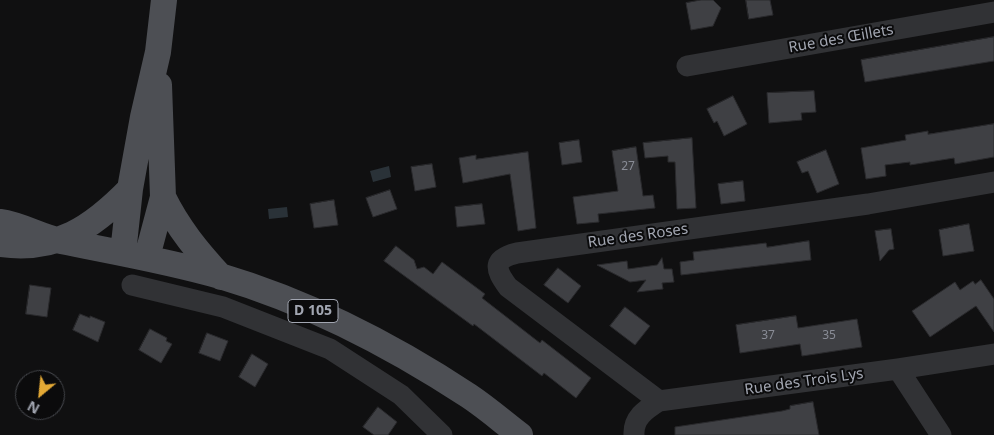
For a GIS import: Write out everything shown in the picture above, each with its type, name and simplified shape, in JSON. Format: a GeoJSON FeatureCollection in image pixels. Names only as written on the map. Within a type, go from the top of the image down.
{"type":"FeatureCollection","features":[{"type":"Feature","properties":{"kind":"main road"},"geometry":{"type":"LineString","coordinates":[[135,255],[130,189],[143,117],[158,52],[164,0]]}},
{"type":"Feature","properties":{"kind":"main road"},"geometry":{"type":"LineString","coordinates":[[158,52],[163,197],[173,218],[184,234],[221,277]]}},
{"type":"Feature","properties":{"kind":"main road"},"geometry":{"type":"LineString","coordinates":[[58,240],[88,226],[106,213],[130,189]]}},
{"type":"Feature","properties":{"kind":"main road"},"geometry":{"type":"LineString","coordinates":[[135,255],[163,197]]}},
{"type":"Feature","properties":{"kind":"main road","name":"D 105"},"geometry":{"type":"LineString","coordinates":[[0,222],[14,224],[58,240],[135,255],[221,277],[265,292],[327,317],[402,354],[470,397],[520,435]]}},
{"type":"Feature","properties":{"kind":"main road","name":"D 105"},"geometry":{"type":"LineString","coordinates":[[0,244],[20,247],[58,240]]}},
{"type":"Feature","properties":{"kind":"street","name":"Rue des Œillets"},"geometry":{"type":"LineString","coordinates":[[687,66],[994,12]]}},
{"type":"Feature","properties":{"kind":"street","name":"Rue des Roses"},"geometry":{"type":"LineString","coordinates":[[659,401],[508,287],[500,277],[499,261],[504,257],[517,254],[868,204],[994,182]]}},
{"type":"Feature","properties":{"kind":"street"},"geometry":{"type":"LineString","coordinates":[[132,285],[223,307],[330,349],[401,395],[442,435]]}},
{"type":"Feature","properties":{"kind":"street","name":"Rue des Trois Lys"},"geometry":{"type":"LineString","coordinates":[[634,435],[640,415],[659,401],[898,369],[994,354]]}},
{"type":"Feature","properties":{"kind":"street"},"geometry":{"type":"LineString","coordinates":[[898,369],[941,435]]}},
{"type":"Feature","properties":{"kind":"shaded area"},"geometry":{"type":"Polygon","coordinates":[[[389,166],[391,177],[373,182],[370,171],[389,166]]]}},
{"type":"Feature","properties":{"kind":"shaded area"},"geometry":{"type":"Polygon","coordinates":[[[287,207],[288,217],[269,219],[268,209],[287,207]]]}},
{"type":"Feature","properties":{"kind":"building"},"geometry":{"type":"Polygon","coordinates":[[[713,0],[721,8],[713,26],[691,30],[686,3],[713,0]]]}},
{"type":"Feature","properties":{"kind":"building"},"geometry":{"type":"Polygon","coordinates":[[[746,0],[770,0],[773,15],[749,19],[746,0]]]}},
{"type":"Feature","properties":{"kind":"building"},"geometry":{"type":"Polygon","coordinates":[[[994,37],[994,61],[865,82],[861,60],[994,37]]]}},
{"type":"Feature","properties":{"kind":"building"},"geometry":{"type":"Polygon","coordinates":[[[814,91],[816,112],[801,113],[802,120],[769,123],[767,93],[814,91]]]}},
{"type":"Feature","properties":{"kind":"building"},"geometry":{"type":"Polygon","coordinates":[[[733,96],[747,124],[724,136],[717,121],[714,123],[707,109],[733,96]]]}},
{"type":"Feature","properties":{"kind":"building"},"geometry":{"type":"Polygon","coordinates":[[[994,124],[994,157],[955,164],[954,158],[910,165],[910,162],[885,165],[886,176],[866,179],[861,148],[906,140],[905,135],[928,131],[928,134],[994,124]]]}},
{"type":"Feature","properties":{"kind":"building"},"geometry":{"type":"Polygon","coordinates":[[[692,138],[696,208],[677,209],[675,162],[668,162],[668,156],[645,158],[643,143],[692,138]]]}},
{"type":"Feature","properties":{"kind":"building"},"geometry":{"type":"Polygon","coordinates":[[[579,140],[582,162],[562,165],[559,143],[579,140]]]}},
{"type":"Feature","properties":{"kind":"building"},"geometry":{"type":"Polygon","coordinates":[[[636,147],[643,196],[653,195],[655,208],[598,214],[599,222],[577,224],[573,197],[618,191],[612,151],[636,147]]]}},
{"type":"Feature","properties":{"kind":"building"},"geometry":{"type":"Polygon","coordinates":[[[826,150],[839,184],[817,193],[808,171],[802,173],[797,162],[826,150]]]}},
{"type":"Feature","properties":{"kind":"building"},"geometry":{"type":"Polygon","coordinates":[[[528,152],[536,228],[518,231],[510,174],[463,183],[459,158],[476,155],[476,159],[528,152]]]}},
{"type":"Feature","properties":{"kind":"building"},"geometry":{"type":"Polygon","coordinates":[[[432,164],[436,187],[415,191],[411,167],[432,164]]]}},
{"type":"Feature","properties":{"kind":"building"},"geometry":{"type":"Polygon","coordinates":[[[743,181],[745,201],[721,204],[718,184],[743,181]]]}},
{"type":"Feature","properties":{"kind":"building"},"geometry":{"type":"Polygon","coordinates":[[[390,190],[397,209],[373,217],[366,198],[390,190]]]}},
{"type":"Feature","properties":{"kind":"building"},"geometry":{"type":"Polygon","coordinates":[[[334,200],[338,225],[314,228],[310,204],[334,200]]]}},
{"type":"Feature","properties":{"kind":"building"},"geometry":{"type":"Polygon","coordinates":[[[482,204],[485,224],[457,227],[455,207],[482,204]]]}},
{"type":"Feature","properties":{"kind":"building"},"geometry":{"type":"Polygon","coordinates":[[[969,224],[974,251],[943,256],[939,230],[969,224]]]}},
{"type":"Feature","properties":{"kind":"building"},"geometry":{"type":"Polygon","coordinates":[[[891,229],[894,249],[889,250],[880,261],[875,231],[891,229]]]}},
{"type":"Feature","properties":{"kind":"building"},"geometry":{"type":"Polygon","coordinates":[[[809,241],[811,260],[681,275],[680,262],[694,260],[693,252],[766,243],[767,247],[809,241]]]}},
{"type":"Feature","properties":{"kind":"building"},"geometry":{"type":"Polygon","coordinates":[[[396,246],[414,260],[417,269],[424,267],[433,274],[442,262],[485,294],[482,298],[540,343],[542,340],[591,378],[576,398],[544,373],[542,376],[474,324],[473,326],[384,261],[396,246]]]}},
{"type":"Feature","properties":{"kind":"building"},"geometry":{"type":"Polygon","coordinates":[[[662,258],[664,269],[672,269],[674,282],[662,283],[663,289],[637,292],[646,280],[630,282],[597,265],[627,261],[628,269],[657,265],[662,258]]]}},
{"type":"Feature","properties":{"kind":"building"},"geometry":{"type":"Polygon","coordinates":[[[558,268],[581,286],[568,303],[544,285],[558,268]]]}},
{"type":"Feature","properties":{"kind":"building"},"geometry":{"type":"Polygon","coordinates":[[[981,280],[994,299],[994,332],[976,306],[930,337],[912,311],[955,282],[960,290],[973,281],[975,284],[981,280]]]}},
{"type":"Feature","properties":{"kind":"building"},"geometry":{"type":"Polygon","coordinates":[[[30,285],[51,288],[47,317],[26,314],[30,285]]]}},
{"type":"Feature","properties":{"kind":"building"},"geometry":{"type":"Polygon","coordinates":[[[625,307],[650,326],[635,345],[610,326],[625,307]]]}},
{"type":"Feature","properties":{"kind":"building"},"geometry":{"type":"Polygon","coordinates":[[[80,314],[105,322],[98,342],[73,330],[80,314]]]}},
{"type":"Feature","properties":{"kind":"building"},"geometry":{"type":"Polygon","coordinates":[[[796,316],[798,328],[857,319],[862,347],[802,356],[800,344],[740,353],[736,325],[796,316]]]}},
{"type":"Feature","properties":{"kind":"building"},"geometry":{"type":"Polygon","coordinates":[[[150,329],[167,338],[166,341],[172,344],[161,363],[139,350],[150,329]]]}},
{"type":"Feature","properties":{"kind":"building"},"geometry":{"type":"Polygon","coordinates":[[[207,333],[228,341],[220,361],[199,353],[207,333]]]}},
{"type":"Feature","properties":{"kind":"building"},"geometry":{"type":"Polygon","coordinates":[[[252,354],[268,364],[255,387],[239,377],[252,354]]]}},
{"type":"Feature","properties":{"kind":"building"},"geometry":{"type":"Polygon","coordinates":[[[813,402],[819,435],[675,435],[675,427],[782,411],[790,409],[790,406],[813,402]]]}},
{"type":"Feature","properties":{"kind":"building"},"geometry":{"type":"Polygon","coordinates":[[[378,407],[397,422],[388,435],[374,435],[363,427],[378,407]]]}}]}
